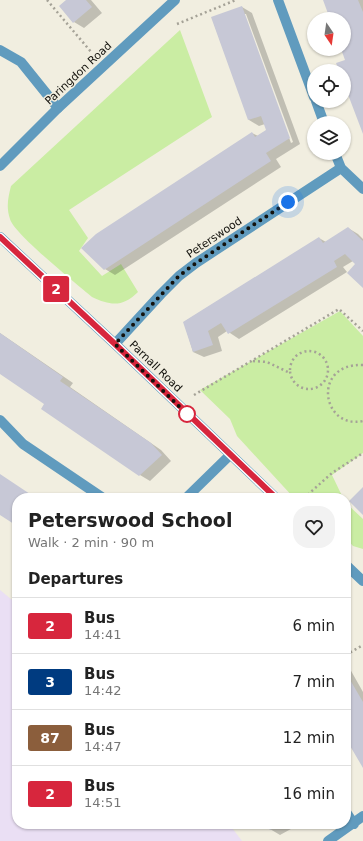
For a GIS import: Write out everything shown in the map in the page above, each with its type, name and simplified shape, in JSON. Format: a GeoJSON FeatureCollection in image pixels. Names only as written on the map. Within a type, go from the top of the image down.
{"type":"FeatureCollection","features":[{"type":"Feature","properties":{"kind":"street","name":"Paringdon Road"},"geometry":{"type":"LineString","coordinates":[[0,166],[58,108],[175,0]]}},
{"type":"Feature","properties":{"kind":"street"},"geometry":{"type":"LineString","coordinates":[[278,0],[307,78]]}},
{"type":"Feature","properties":{"kind":"street"},"geometry":{"type":"LineString","coordinates":[[0,50],[21,62],[58,108]]}},
{"type":"Feature","properties":{"kind":"street"},"geometry":{"type":"LineString","coordinates":[[338,160],[341,168],[363,189]]}},
{"type":"Feature","properties":{"kind":"street","name":"Peterswood"},"geometry":{"type":"LineString","coordinates":[[115,344],[179,276],[196,263],[341,168]]}},
{"type":"Feature","properties":{"kind":"street","name":"Parnall Road"},"geometry":{"type":"LineString","coordinates":[[0,237],[115,344],[271,493]]}},
{"type":"Feature","properties":{"kind":"street"},"geometry":{"type":"LineString","coordinates":[[0,420],[23,444],[96,493]]}},
{"type":"Feature","properties":{"kind":"street"},"geometry":{"type":"LineString","coordinates":[[191,493],[230,455]]}},
{"type":"Feature","properties":{"kind":"street"},"geometry":{"type":"LineString","coordinates":[[351,569],[363,581]]}},
{"type":"Feature","properties":{"kind":"street"},"geometry":{"type":"LineString","coordinates":[[351,826],[363,816]]}},
{"type":"Feature","properties":{"kind":"street"},"geometry":{"type":"LineString","coordinates":[[351,820],[354,824]]}},
{"type":"Feature","properties":{"kind":"street"},"geometry":{"type":"LineString","coordinates":[[328,841],[346,829]]}},
{"type":"Feature","properties":{"kind":"path"},"geometry":{"type":"LineString","coordinates":[[51,0],[48,1],[103,66]]}},
{"type":"Feature","properties":{"kind":"path"},"geometry":{"type":"LineString","coordinates":[[178,405],[339,309],[363,331]]}},
{"type":"Feature","properties":{"kind":"path"},"geometry":{"type":"LineString","coordinates":[[307,350],[316,351],[322,356],[328,369],[326,378],[320,385],[310,389],[300,387],[294,382],[290,373],[290,366],[293,359],[297,354],[307,350]]}},
{"type":"Feature","properties":{"kind":"path"},"geometry":{"type":"LineString","coordinates":[[252,361],[267,362],[290,373]]}},
{"type":"Feature","properties":{"kind":"path"},"geometry":{"type":"LineString","coordinates":[[363,365],[352,365],[341,369],[330,382],[328,387],[328,398],[331,407],[339,417],[346,421],[363,422]]}},
{"type":"Feature","properties":{"kind":"path"},"geometry":{"type":"LineString","coordinates":[[326,378],[330,382]]}},
{"type":"Feature","properties":{"kind":"path"},"geometry":{"type":"LineString","coordinates":[[310,493],[332,473],[363,453]]}},
{"type":"Feature","properties":{"kind":"path"},"geometry":{"type":"LineString","coordinates":[[351,652],[363,645]]}},
{"type":"Feature","properties":{"kind":"shaded area"},"geometry":{"type":"Polygon","coordinates":[[[0,590],[12,600],[12,829],[233,829],[242,841],[0,841],[0,590]]]}},
{"type":"Feature","properties":{"kind":"green space"},"geometry":{"type":"Polygon","coordinates":[[[180,30],[212,117],[69,210],[88,238],[79,251],[102,276],[121,264],[138,292],[122,303],[116,304],[105,302],[92,297],[22,236],[10,219],[8,210],[8,199],[11,186],[180,30]]]}},
{"type":"Feature","properties":{"kind":"green space"},"geometry":{"type":"Polygon","coordinates":[[[340,311],[363,336],[363,453],[332,475],[341,493],[289,493],[237,436],[230,419],[200,390],[340,311]]]}},
{"type":"Feature","properties":{"kind":"green space"},"geometry":{"type":"Polygon","coordinates":[[[351,508],[363,519],[363,549],[353,546],[351,544],[351,508]]]}},
{"type":"Feature","properties":{"kind":"building"},"geometry":{"type":"Polygon","coordinates":[[[66,0],[86,0],[92,7],[73,23],[59,6],[66,0]]]}},
{"type":"Feature","properties":{"kind":"building"},"geometry":{"type":"Polygon","coordinates":[[[323,0],[358,0],[363,12],[363,134],[351,102],[351,64],[336,63],[345,60],[344,56],[351,56],[351,12],[327,12],[323,0]]]}},
{"type":"Feature","properties":{"kind":"building"},"geometry":{"type":"Polygon","coordinates":[[[242,6],[290,138],[266,153],[271,161],[104,270],[81,248],[96,234],[252,132],[255,137],[266,130],[261,116],[248,120],[211,17],[242,6]]]}},
{"type":"Feature","properties":{"kind":"building"},"geometry":{"type":"Polygon","coordinates":[[[348,227],[363,241],[363,288],[347,273],[355,264],[345,254],[334,261],[337,267],[228,334],[221,323],[208,331],[213,345],[193,352],[183,322],[319,237],[323,243],[348,227]]]}},
{"type":"Feature","properties":{"kind":"building"},"geometry":{"type":"Polygon","coordinates":[[[0,333],[63,377],[60,381],[151,443],[162,455],[139,476],[41,409],[44,404],[0,374],[0,333]]]}},
{"type":"Feature","properties":{"kind":"building"},"geometry":{"type":"Polygon","coordinates":[[[0,474],[28,493],[12,493],[12,523],[0,515],[0,474]]]}},
{"type":"Feature","properties":{"kind":"building"},"geometry":{"type":"Polygon","coordinates":[[[363,487],[363,515],[351,503],[351,499],[363,487]]]}},
{"type":"Feature","properties":{"kind":"building"},"geometry":{"type":"Polygon","coordinates":[[[351,682],[363,702],[363,768],[351,748],[351,682]]]}},
{"type":"Feature","properties":{"kind":"bus line","name":"2"},"geometry":{"type":"LineString","coordinates":[[0,237],[115,344],[271,493]]}},
{"type":"Feature","properties":{"kind":"route"},"geometry":{"type":"LineString","coordinates":[[187,414],[188,415],[115,344],[160,294],[179,276],[196,263],[288,202]]}}]}
